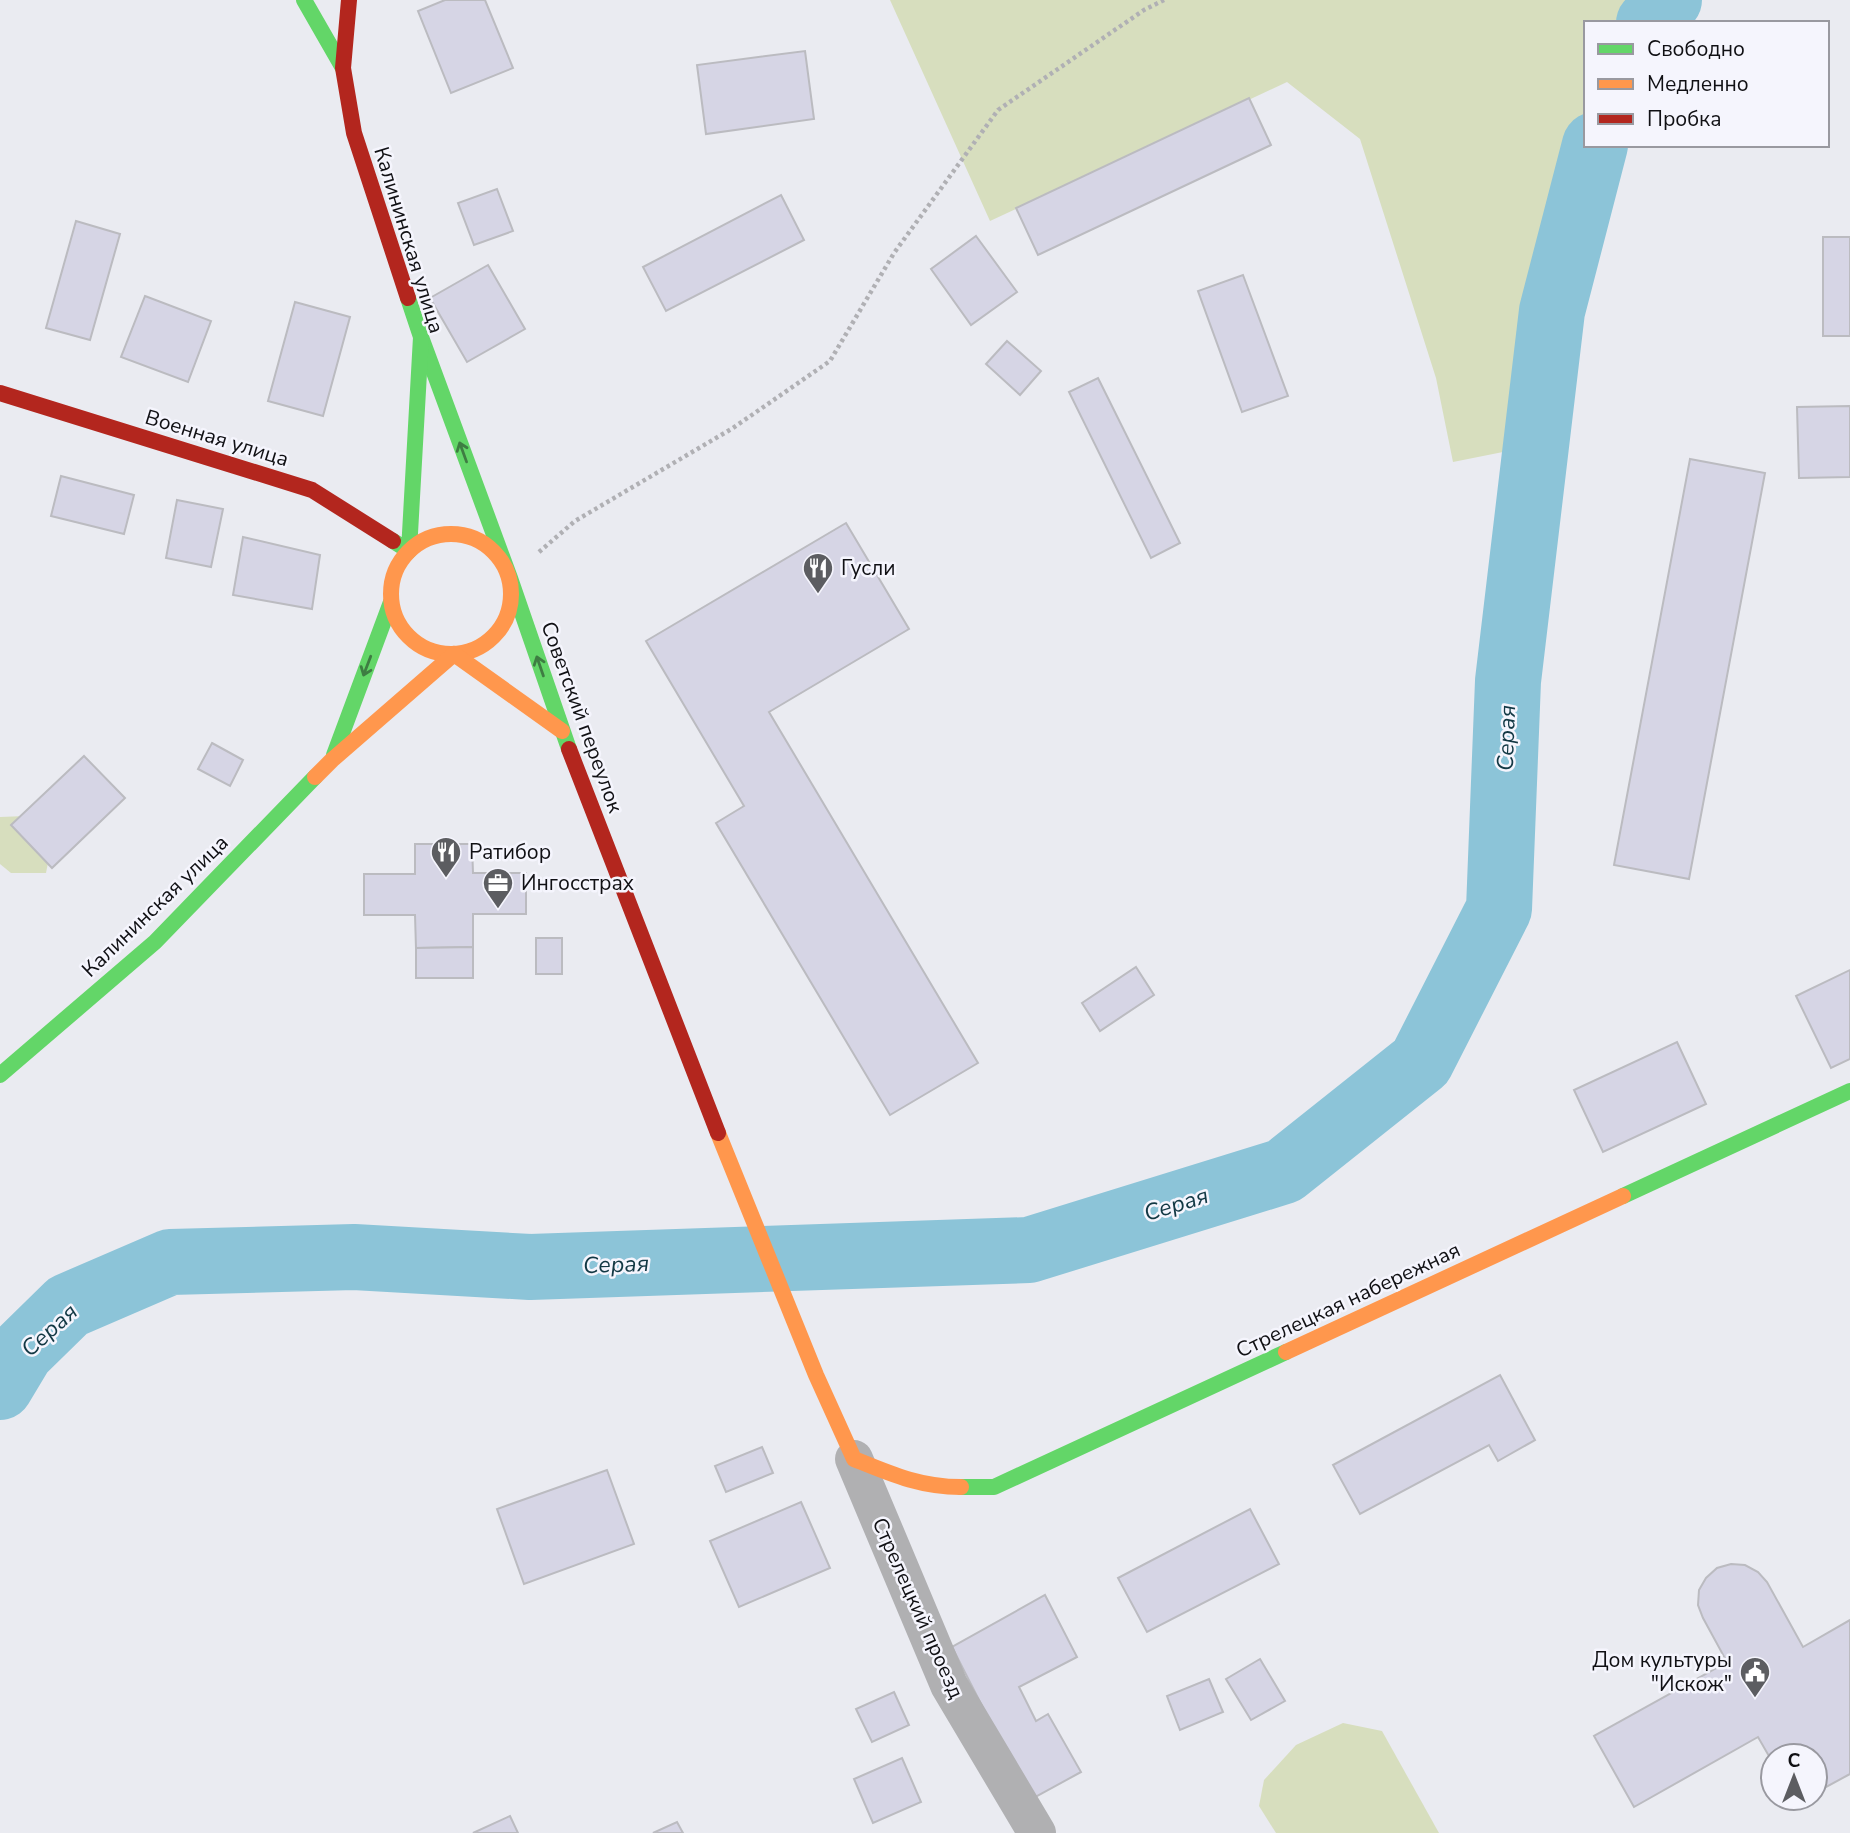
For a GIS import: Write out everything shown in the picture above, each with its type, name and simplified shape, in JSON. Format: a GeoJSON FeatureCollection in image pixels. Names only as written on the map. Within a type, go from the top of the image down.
{"type":"FeatureCollection","features":[{"type":"Feature","properties":{"kind":"street"},"geometry":{"type":"LineString","coordinates":[[304,0],[343,68]]}},
{"type":"Feature","properties":{"kind":"street"},"geometry":{"type":"LineString","coordinates":[[343,68],[349,0]]}},
{"type":"Feature","properties":{"kind":"street","name":"Калининская улица"},"geometry":{"type":"LineString","coordinates":[[343,68],[354,133],[421,337],[409,551]]}},
{"type":"Feature","properties":{"kind":"street","name":"Советский переулок"},"geometry":{"type":"LineString","coordinates":[[421,337],[510,578],[562,731],[708,1110],[816,1375]]}},
{"type":"Feature","properties":{"kind":"street","name":"Военная улица"},"geometry":{"type":"LineString","coordinates":[[0,393],[312,490],[409,551]]}},
{"type":"Feature","properties":{"kind":"street"},"geometry":{"type":"LineString","coordinates":[[332,760],[391,602],[394,574],[409,551],[421,541],[436,535],[452,533],[467,536],[494,551],[510,578],[512,596],[509,614],[500,629],[487,642],[471,651],[454,654],[425,648],[412,640],[399,623],[391,602]]}},
{"type":"Feature","properties":{"kind":"street"},"geometry":{"type":"LineString","coordinates":[[454,654],[562,731]]}},
{"type":"Feature","properties":{"kind":"street","name":"Калининская улица"},"geometry":{"type":"LineString","coordinates":[[0,1075],[155,942],[332,760],[454,654]]}},
{"type":"Feature","properties":{"kind":"street","name":"Стрелецкая набережная"},"geometry":{"type":"LineString","coordinates":[[854,1459],[902,1479],[945,1487],[994,1487],[1850,1091]]}},
{"type":"Feature","properties":{"kind":"street","name":"Стрелецкий проезд"},"geometry":{"type":"LineString","coordinates":[[816,1375],[949,1685],[1037,1833]]}},
{"type":"Feature","properties":{"kind":"path"},"geometry":{"type":"LineString","coordinates":[[510,578],[575,521],[733,428],[830,361],[894,253],[998,110],[1144,10],[1164,0]]}},
{"type":"Feature","properties":{"kind":"green space"},"geometry":{"type":"Polygon","coordinates":[[[890,0],[1654,0],[1630,21],[1584,21],[1584,116],[1551,223],[1513,450],[1453,462],[1436,378],[1360,139],[1287,82],[990,221],[890,0]]]}},
{"type":"Feature","properties":{"kind":"green space"},"geometry":{"type":"Polygon","coordinates":[[[26,816],[54,832],[46,873],[11,873],[0,864],[0,817],[26,816]]]}},
{"type":"Feature","properties":{"kind":"green space"},"geometry":{"type":"Polygon","coordinates":[[[1343,1723],[1382,1731],[1439,1833],[1276,1833],[1259,1806],[1264,1780],[1296,1745],[1343,1723]]]}},
{"type":"Feature","properties":{"kind":"building"},"geometry":{"type":"Polygon","coordinates":[[[445,0],[485,0],[513,68],[451,93],[418,11],[445,0]]]}},
{"type":"Feature","properties":{"kind":"building"},"geometry":{"type":"Polygon","coordinates":[[[805,51],[814,119],[706,134],[697,65],[805,51]]]}},
{"type":"Feature","properties":{"kind":"building"},"geometry":{"type":"Polygon","coordinates":[[[1249,98],[1271,145],[1038,255],[1016,208],[1249,98]]]}},
{"type":"Feature","properties":{"kind":"building"},"geometry":{"type":"Polygon","coordinates":[[[497,189],[513,231],[474,245],[458,203],[497,189]]]}},
{"type":"Feature","properties":{"kind":"building"},"geometry":{"type":"Polygon","coordinates":[[[781,195],[804,240],[666,311],[643,267],[781,195]]]}},
{"type":"Feature","properties":{"kind":"building"},"geometry":{"type":"Polygon","coordinates":[[[76,221],[120,234],[90,340],[46,328],[76,221]]]}},
{"type":"Feature","properties":{"kind":"building"},"geometry":{"type":"Polygon","coordinates":[[[976,236],[1017,292],[971,325],[931,269],[976,236]]]}},
{"type":"Feature","properties":{"kind":"building"},"geometry":{"type":"Polygon","coordinates":[[[1823,237],[1850,237],[1850,336],[1823,336],[1823,237]]]}},
{"type":"Feature","properties":{"kind":"building"},"geometry":{"type":"Polygon","coordinates":[[[488,265],[525,329],[467,362],[430,298],[488,265]]]}},
{"type":"Feature","properties":{"kind":"building"},"geometry":{"type":"Polygon","coordinates":[[[1243,275],[1288,396],[1242,412],[1198,291],[1243,275]]]}},
{"type":"Feature","properties":{"kind":"building"},"geometry":{"type":"Polygon","coordinates":[[[145,296],[211,321],[188,382],[121,357],[145,296]]]}},
{"type":"Feature","properties":{"kind":"building"},"geometry":{"type":"Polygon","coordinates":[[[295,302],[350,317],[323,416],[268,401],[295,302]]]}},
{"type":"Feature","properties":{"kind":"building"},"geometry":{"type":"Polygon","coordinates":[[[1007,341],[1041,371],[1020,395],[986,364],[1007,341]]]}},
{"type":"Feature","properties":{"kind":"building"},"geometry":{"type":"Polygon","coordinates":[[[1098,378],[1180,543],[1151,558],[1069,392],[1098,378]]]}},
{"type":"Feature","properties":{"kind":"building"},"geometry":{"type":"Polygon","coordinates":[[[1850,406],[1850,477],[1799,478],[1797,407],[1850,406]]]}},
{"type":"Feature","properties":{"kind":"building"},"geometry":{"type":"Polygon","coordinates":[[[1690,459],[1765,473],[1689,879],[1614,865],[1690,459]]]}},
{"type":"Feature","properties":{"kind":"building"},"geometry":{"type":"Polygon","coordinates":[[[61,476],[134,495],[124,534],[51,516],[61,476]]]}},
{"type":"Feature","properties":{"kind":"building"},"geometry":{"type":"Polygon","coordinates":[[[177,500],[223,509],[211,567],[166,558],[177,500]]]}},
{"type":"Feature","properties":{"kind":"building"},"geometry":{"type":"Polygon","coordinates":[[[846,523],[909,629],[769,712],[978,1063],[890,1115],[716,823],[744,806],[646,641],[846,523]]]}},
{"type":"Feature","properties":{"kind":"building"},"geometry":{"type":"Polygon","coordinates":[[[243,537],[320,555],[312,609],[233,595],[243,537]]]}},
{"type":"Feature","properties":{"kind":"building"},"geometry":{"type":"Polygon","coordinates":[[[212,743],[243,760],[230,786],[198,769],[212,743]]]}},
{"type":"Feature","properties":{"kind":"building"},"geometry":{"type":"Polygon","coordinates":[[[84,756],[125,798],[52,868],[11,825],[84,756]]]}},
{"type":"Feature","properties":{"kind":"building"},"geometry":{"type":"Polygon","coordinates":[[[415,844],[472,844],[473,873],[526,873],[526,914],[473,914],[473,947],[416,948],[415,915],[364,915],[364,874],[415,874],[415,844]]]}},
{"type":"Feature","properties":{"kind":"building"},"geometry":{"type":"Polygon","coordinates":[[[536,938],[562,938],[562,974],[536,974],[536,938]]]}},
{"type":"Feature","properties":{"kind":"building"},"geometry":{"type":"Polygon","coordinates":[[[473,947],[473,978],[416,978],[416,948],[473,947]]]}},
{"type":"Feature","properties":{"kind":"building"},"geometry":{"type":"Polygon","coordinates":[[[1136,967],[1154,995],[1100,1031],[1082,1003],[1136,967]]]}},
{"type":"Feature","properties":{"kind":"building"},"geometry":{"type":"Polygon","coordinates":[[[1850,970],[1850,1059],[1831,1068],[1796,996],[1850,970]]]}},
{"type":"Feature","properties":{"kind":"building"},"geometry":{"type":"Polygon","coordinates":[[[1677,1042],[1706,1104],[1603,1152],[1574,1090],[1677,1042]]]}},
{"type":"Feature","properties":{"kind":"building"},"geometry":{"type":"Polygon","coordinates":[[[1500,1375],[1535,1440],[1498,1461],[1489,1445],[1360,1514],[1333,1465],[1500,1375]]]}},
{"type":"Feature","properties":{"kind":"building"},"geometry":{"type":"Polygon","coordinates":[[[762,1447],[773,1473],[726,1492],[715,1466],[762,1447]]]}},
{"type":"Feature","properties":{"kind":"building"},"geometry":{"type":"Polygon","coordinates":[[[607,1470],[634,1544],[524,1584],[497,1509],[607,1470]]]}},
{"type":"Feature","properties":{"kind":"building"},"geometry":{"type":"Polygon","coordinates":[[[801,1502],[830,1568],[739,1607],[710,1541],[801,1502]]]}},
{"type":"Feature","properties":{"kind":"building"},"geometry":{"type":"Polygon","coordinates":[[[1250,1509],[1279,1564],[1147,1632],[1118,1578],[1250,1509]]]}},
{"type":"Feature","properties":{"kind":"building","name":"Дом культуры \"Искож\""},"geometry":{"type":"Polygon","coordinates":[[[1731,1564],[1745,1565],[1758,1572],[1767,1582],[1803,1647],[1850,1620],[1850,1774],[1829,1785],[1829,1742],[1761,1742],[1758,1737],[1634,1807],[1594,1736],[1727,1662],[1698,1605],[1699,1590],[1706,1578],[1717,1568],[1731,1564]]]}},
{"type":"Feature","properties":{"kind":"building"},"geometry":{"type":"Polygon","coordinates":[[[1045,1595],[1077,1657],[1019,1687],[1036,1721],[1048,1714],[1081,1772],[1030,1800],[952,1647],[1045,1595]]]}},
{"type":"Feature","properties":{"kind":"building"},"geometry":{"type":"Polygon","coordinates":[[[1260,1659],[1285,1701],[1251,1720],[1226,1679],[1260,1659]]]}},
{"type":"Feature","properties":{"kind":"building"},"geometry":{"type":"Polygon","coordinates":[[[1209,1679],[1223,1712],[1180,1730],[1167,1696],[1209,1679]]]}},
{"type":"Feature","properties":{"kind":"building"},"geometry":{"type":"Polygon","coordinates":[[[894,1692],[909,1725],[872,1742],[856,1709],[894,1692]]]}},
{"type":"Feature","properties":{"kind":"building"},"geometry":{"type":"Polygon","coordinates":[[[902,1758],[921,1802],[873,1823],[854,1779],[902,1758]]]}},
{"type":"Feature","properties":{"kind":"building"},"geometry":{"type":"Polygon","coordinates":[[[510,1816],[518,1833],[473,1833],[510,1816]]]}},
{"type":"Feature","properties":{"kind":"building"},"geometry":{"type":"Polygon","coordinates":[[[677,1822],[683,1833],[653,1833],[677,1822]]]}},
{"type":"Feature","properties":{"kind":"waterway","name":"Серая"},"geometry":{"type":"LineString","coordinates":[[1651,21],[1669,0]]}},
{"type":"Feature","properties":{"kind":"waterway","name":"Серая"},"geometry":{"type":"LineString","coordinates":[[0,1387],[21,1352],[68,1306],[170,1262],[354,1257],[530,1267],[1029,1250],[1284,1171],[1421,1062],[1499,909],[1508,681],[1552,311],[1594,147]]}},
{"type":"Feature","properties":{"kind":"traffic: fast"},"geometry":{"type":"LineString","coordinates":[[304,0],[343,68]]}},
{"type":"Feature","properties":{"kind":"traffic: fast"},"geometry":{"type":"LineString","coordinates":[[393,541],[409,551],[421,337],[408,298]]}},
{"type":"Feature","properties":{"kind":"traffic: fast"},"geometry":{"type":"LineString","coordinates":[[421,337],[510,578],[569,749]]}},
{"type":"Feature","properties":{"kind":"traffic: fast"},"geometry":{"type":"LineString","coordinates":[[334,755],[391,602]]}},
{"type":"Feature","properties":{"kind":"traffic: fast"},"geometry":{"type":"LineString","coordinates":[[0,1075],[155,942],[315,777]]}},
{"type":"Feature","properties":{"kind":"traffic: fast"},"geometry":{"type":"LineString","coordinates":[[1623,1196],[1850,1091]]}},
{"type":"Feature","properties":{"kind":"traffic: fast"},"geometry":{"type":"LineString","coordinates":[[961,1487],[994,1487],[1286,1352]]}},
{"type":"Feature","properties":{"kind":"traffic: slow"},"geometry":{"type":"LineString","coordinates":[[451,534],[474,538],[494,551],[507,571],[511,594],[507,617],[494,637],[474,650],[451,654],[428,650],[408,637],[395,617],[391,594],[395,571],[408,551],[428,538],[451,534]]}},
{"type":"Feature","properties":{"kind":"traffic: slow"},"geometry":{"type":"LineString","coordinates":[[315,777],[454,654],[562,731]]}},
{"type":"Feature","properties":{"kind":"traffic: slow"},"geometry":{"type":"LineString","coordinates":[[718,1133],[816,1375],[854,1459],[919,1482],[961,1487]]}},
{"type":"Feature","properties":{"kind":"traffic: slow"},"geometry":{"type":"LineString","coordinates":[[1286,1352],[1623,1196]]}},
{"type":"Feature","properties":{"kind":"traffic: jam"},"geometry":{"type":"LineString","coordinates":[[349,0],[343,68],[354,133],[408,298]]}},
{"type":"Feature","properties":{"kind":"traffic: jam"},"geometry":{"type":"LineString","coordinates":[[0,393],[312,490],[393,541]]}},
{"type":"Feature","properties":{"kind":"traffic: jam"},"geometry":{"type":"LineString","coordinates":[[569,749],[718,1133]]}},
{"type":"Feature","properties":{"kind":"place","name":"Гусли"},"geometry":{"type":"Point","coordinates":[818,595]}},
{"type":"Feature","properties":{"kind":"place","name":"Ратибор"},"geometry":{"type":"Point","coordinates":[446,879]}},
{"type":"Feature","properties":{"kind":"place","name":"Ингосстрах"},"geometry":{"type":"Point","coordinates":[498,910]}},
{"type":"Feature","properties":{"kind":"place","name":"Дом культуры \"Искож\""},"geometry":{"type":"Point","coordinates":[1755,1699]}}]}
